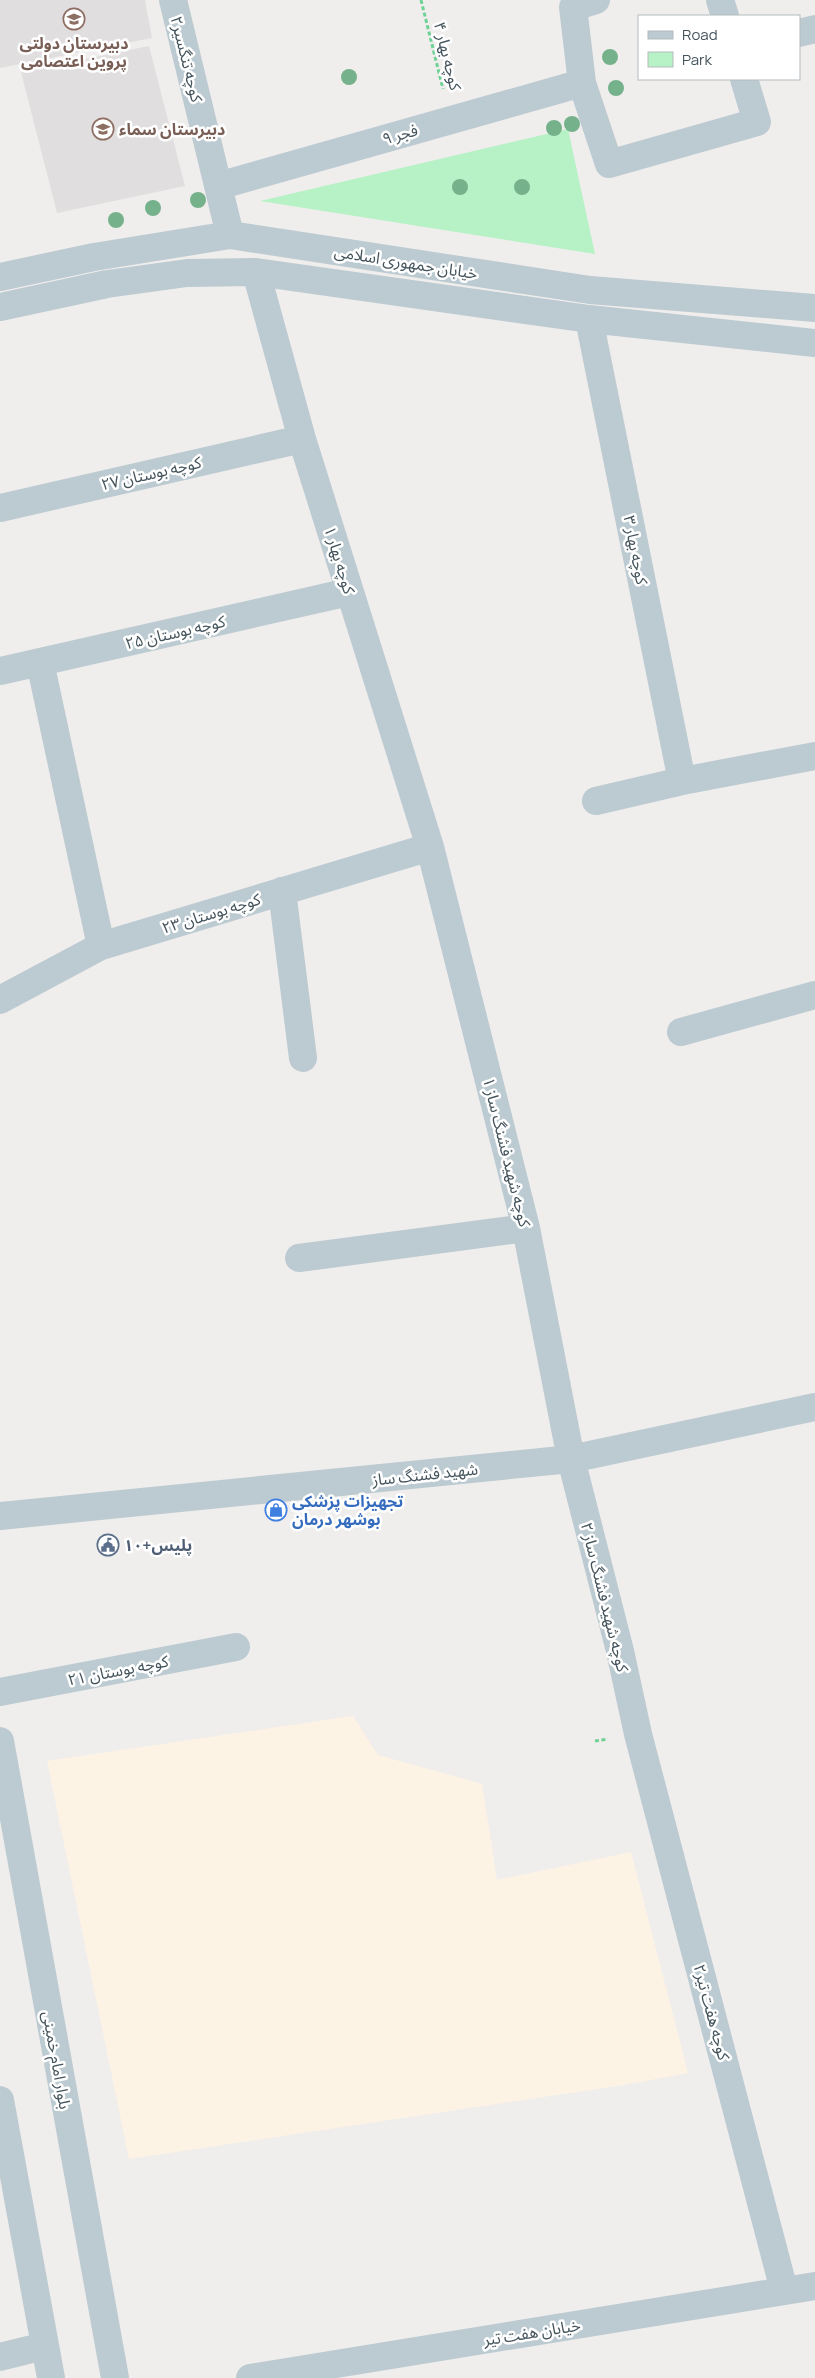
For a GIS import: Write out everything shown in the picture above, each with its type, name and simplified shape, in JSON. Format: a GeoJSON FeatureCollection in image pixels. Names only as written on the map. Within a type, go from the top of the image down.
{"type":"FeatureCollection","features":[{"type":"Feature","properties":{"kind":"street","name":"کوچه تنگسیر۲"},"geometry":{"type":"LineString","coordinates":[[173,0],[230,235]]}},
{"type":"Feature","properties":{"kind":"street"},"geometry":{"type":"LineString","coordinates":[[596,0],[573,7],[582,83],[609,164],[757,122],[744,80]]}},
{"type":"Feature","properties":{"kind":"street"},"geometry":{"type":"LineString","coordinates":[[720,0],[725,15]]}},
{"type":"Feature","properties":{"kind":"street"},"geometry":{"type":"LineString","coordinates":[[800,33],[815,29]]}},
{"type":"Feature","properties":{"kind":"street","name":"فجر ۹"},"geometry":{"type":"LineString","coordinates":[[218,186],[582,83]]}},
{"type":"Feature","properties":{"kind":"street","name":"خیابان جمهوری اسلامی"},"geometry":{"type":"LineString","coordinates":[[0,277],[113,253],[230,235],[590,290],[815,308]]}},
{"type":"Feature","properties":{"kind":"street","name":"خیابان جمهوری اسلامی"},"geometry":{"type":"LineString","coordinates":[[0,307],[107,284],[187,273],[256,272],[589,319],[815,343]]}},
{"type":"Feature","properties":{"kind":"street","name":"کوچه بهار ۱"},"geometry":{"type":"LineString","coordinates":[[256,272],[302,438],[430,847]]}},
{"type":"Feature","properties":{"kind":"street","name":"کوچه بهار ۳"},"geometry":{"type":"LineString","coordinates":[[589,319],[682,781]]}},
{"type":"Feature","properties":{"kind":"street","name":"کوچه بوستان ۲۷"},"geometry":{"type":"LineString","coordinates":[[0,508],[302,438]]}},
{"type":"Feature","properties":{"kind":"street","name":"کوچه بوستان ۲۵"},"geometry":{"type":"LineString","coordinates":[[0,672],[349,592]]}},
{"type":"Feature","properties":{"kind":"street"},"geometry":{"type":"LineString","coordinates":[[40,662],[101,946]]}},
{"type":"Feature","properties":{"kind":"street"},"geometry":{"type":"LineString","coordinates":[[596,801],[682,781],[815,756]]}},
{"type":"Feature","properties":{"kind":"street","name":"کوچه بوستان ۲۳"},"geometry":{"type":"LineString","coordinates":[[0,1000],[101,946],[430,847]]}},
{"type":"Feature","properties":{"kind":"street","name":"کوچه شهید فشنگ ساز ۱"},"geometry":{"type":"LineString","coordinates":[[430,847],[526,1228],[571,1459]]}},
{"type":"Feature","properties":{"kind":"street"},"geometry":{"type":"LineString","coordinates":[[282,891],[303,1058]]}},
{"type":"Feature","properties":{"kind":"street"},"geometry":{"type":"LineString","coordinates":[[681,1032],[815,996]]}},
{"type":"Feature","properties":{"kind":"street"},"geometry":{"type":"LineString","coordinates":[[299,1258],[526,1228]]}},
{"type":"Feature","properties":{"kind":"street","name":"شهید فشنگ ساز"},"geometry":{"type":"LineString","coordinates":[[0,1516],[571,1459],[815,1407]]}},
{"type":"Feature","properties":{"kind":"street","name":"کوچه شهید فشنگ ساز ۲"},"geometry":{"type":"LineString","coordinates":[[571,1459],[620,1651],[638,1734]]}},
{"type":"Feature","properties":{"kind":"street","name":"کوچه بوستان ۲۱"},"geometry":{"type":"LineString","coordinates":[[0,1692],[236,1647]]}},
{"type":"Feature","properties":{"kind":"street","name":"کوچه هفت تیر۲"},"geometry":{"type":"LineString","coordinates":[[638,1734],[784,2290]]}},
{"type":"Feature","properties":{"kind":"street","name":"بلوار امام خمینی"},"geometry":{"type":"LineString","coordinates":[[0,1741],[115,2378]]}},
{"type":"Feature","properties":{"kind":"street"},"geometry":{"type":"LineString","coordinates":[[0,2100],[51,2378]]}},
{"type":"Feature","properties":{"kind":"street","name":"خیابان هفت تیر"},"geometry":{"type":"LineString","coordinates":[[250,2378],[815,2286]]}},
{"type":"Feature","properties":{"kind":"street"},"geometry":{"type":"LineString","coordinates":[[0,2357],[44,2346]]}},
{"type":"Feature","properties":{"kind":"path","name":"کوچه بهار ۴"},"geometry":{"type":"LineString","coordinates":[[421,0],[451,119]]}},
{"type":"Feature","properties":{"kind":"shaded area","name":"دبیرستان دولتی پروین اعتصامی"},"geometry":{"type":"Polygon","coordinates":[[[0,0],[145,0],[152,38],[0,68],[0,0]]]}},
{"type":"Feature","properties":{"kind":"shaded area","name":"دبیرستان سماء"},"geometry":{"type":"Polygon","coordinates":[[[149,46],[185,186],[57,213],[21,72],[149,46]]]}},
{"type":"Feature","properties":{"kind":"shaded area"},"geometry":{"type":"Polygon","coordinates":[[[353,1716],[378,1755],[482,1784],[497,1880],[631,1852],[688,2073],[624,2085],[129,2159],[47,1761],[353,1716]]]}},
{"type":"Feature","properties":{"kind":"green space"},"geometry":{"type":"Polygon","coordinates":[[[568,129],[595,254],[260,201],[568,129]]]}},
{"type":"Feature","properties":{"kind":"place","name":"دبیرستان دولتی پروین اعتصامی"},"geometry":{"type":"Point","coordinates":[74,19]}},
{"type":"Feature","properties":{"kind":"place","name":"دبیرستان سماء"},"geometry":{"type":"Point","coordinates":[103,129]}},
{"type":"Feature","properties":{"kind":"place","name":"تجهیزات پزشکی بوشهر درمان"},"geometry":{"type":"Point","coordinates":[276,1510]}},
{"type":"Feature","properties":{"kind":"place","name":"پلیس+۱۰"},"geometry":{"type":"Point","coordinates":[108,1545]}}]}
